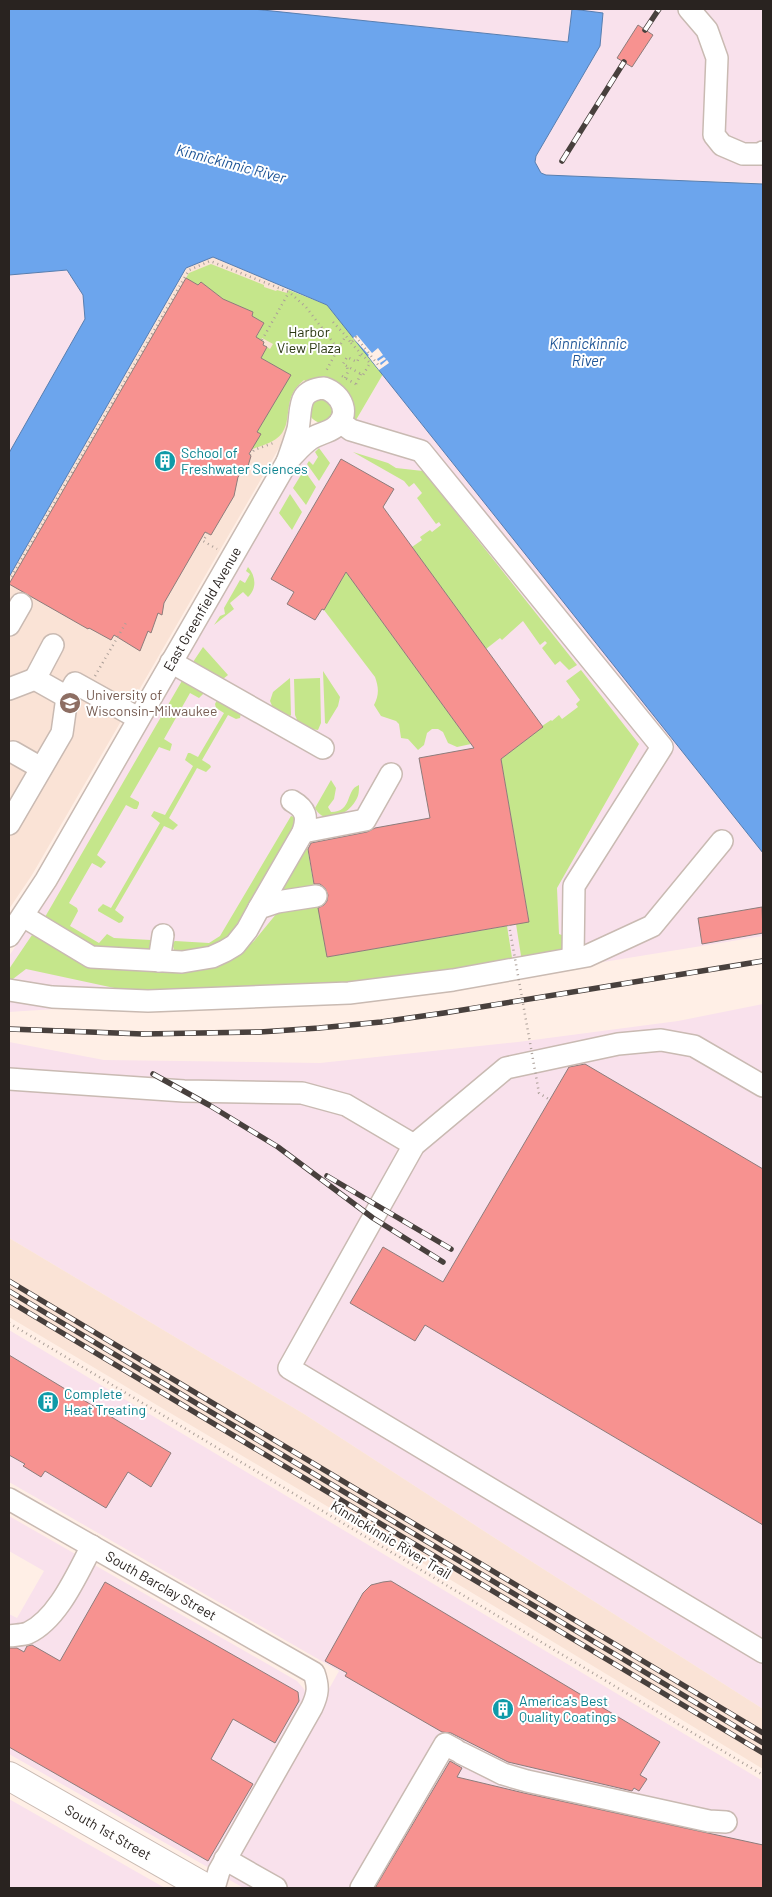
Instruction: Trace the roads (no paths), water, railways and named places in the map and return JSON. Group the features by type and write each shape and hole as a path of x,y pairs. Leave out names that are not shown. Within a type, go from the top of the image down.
{"main road":[{"name":"South 1st Street","path":"9,1776 206,1888"}],"street":[{"path":"689,9 707,30 718,58 714,135 722,145 744,154 762,154 763,152"},
{"name":"East Greenfield Avenue","path":"9,936 46,880 287,462 298,430 299,408 302,402 311,391 331,390 341,400 343,415 340,422 329,431 321,432 307,442 287,462"},
{"path":"340,422 351,430 421,452 662,747 574,886 573,958"},
{"path":"9,625 21,604"},
{"path":"9,688 34,679 53,645"},
{"path":"171,662 323,748"},
{"path":"34,679 67,697"},
{"path":"9,824 62,733 67,697 75,683 138,718"},
{"path":"13,752 41,768"},
{"path":"303,832 365,820 391,774"},
{"path":"23,916 91,957 182,962 198,960 225,951 235,945 247,930 303,832 306,821 305,813 300,806 292,801"},
{"path":"9,990 52,996 148,1001 349,993 453,980 587,956 652,926 722,841"},
{"path":"259,908 277,902 316,896"},
{"path":"159,961 163,935"},
{"path":"763,1086 694,1046 661,1040 618,1044 506,1068 414,1145 289,1368 763,1652"},
{"path":"9,1079 184,1091 302,1093 346,1105 414,1145"},
{"name":"South Barclay Street","path":"9,1498 314,1673 318,1685 318,1694 312,1707 225,1859"},
{"path":"9,1636 27,1633 42,1623 53,1612 92,1546"},
{"path":"361,1888 445,1744 503,1774 527,1781 709,1821 726,1822"},
{"path":"214,1888 219,1870 225,1859 276,1888"}],"water":[{"name":"Kinnickinnic River","path":"9,9 253,9 568,42 572,9 603,13 600,46 536,156 535,162 541,173 546,175 763,184 763,853 327,305 213,257 186,268 9,577 9,453 85,319 83,295 67,270 9,275"}],"railway":[{"path":"645,30 659,9"},
{"path":"562,161 624,62"},
{"path":"9,1029 143,1034 260,1032 319,1028 444,1013 763,961"},
{"path":"153,1074 278,1147 373,1218 443,1262"},
{"path":"327,1176 451,1249"},
{"path":"9,1281 763,1733"},
{"path":"9,1291 763,1743"},
{"path":"9,1301 763,1753"}],"place":[{"name":"School of Freshwater Sciences","path":"165,461"},
{"name":"University of Wisconsin-Milwaukee","path":"70,703"},
{"name":"Complete Heat Treating","path":"48,1402"},
{"name":"America's Best Quality Coatings","path":"503,1709"}],"park label":[{"name":"Harbor View Plaza","path":"309,340"}]}
